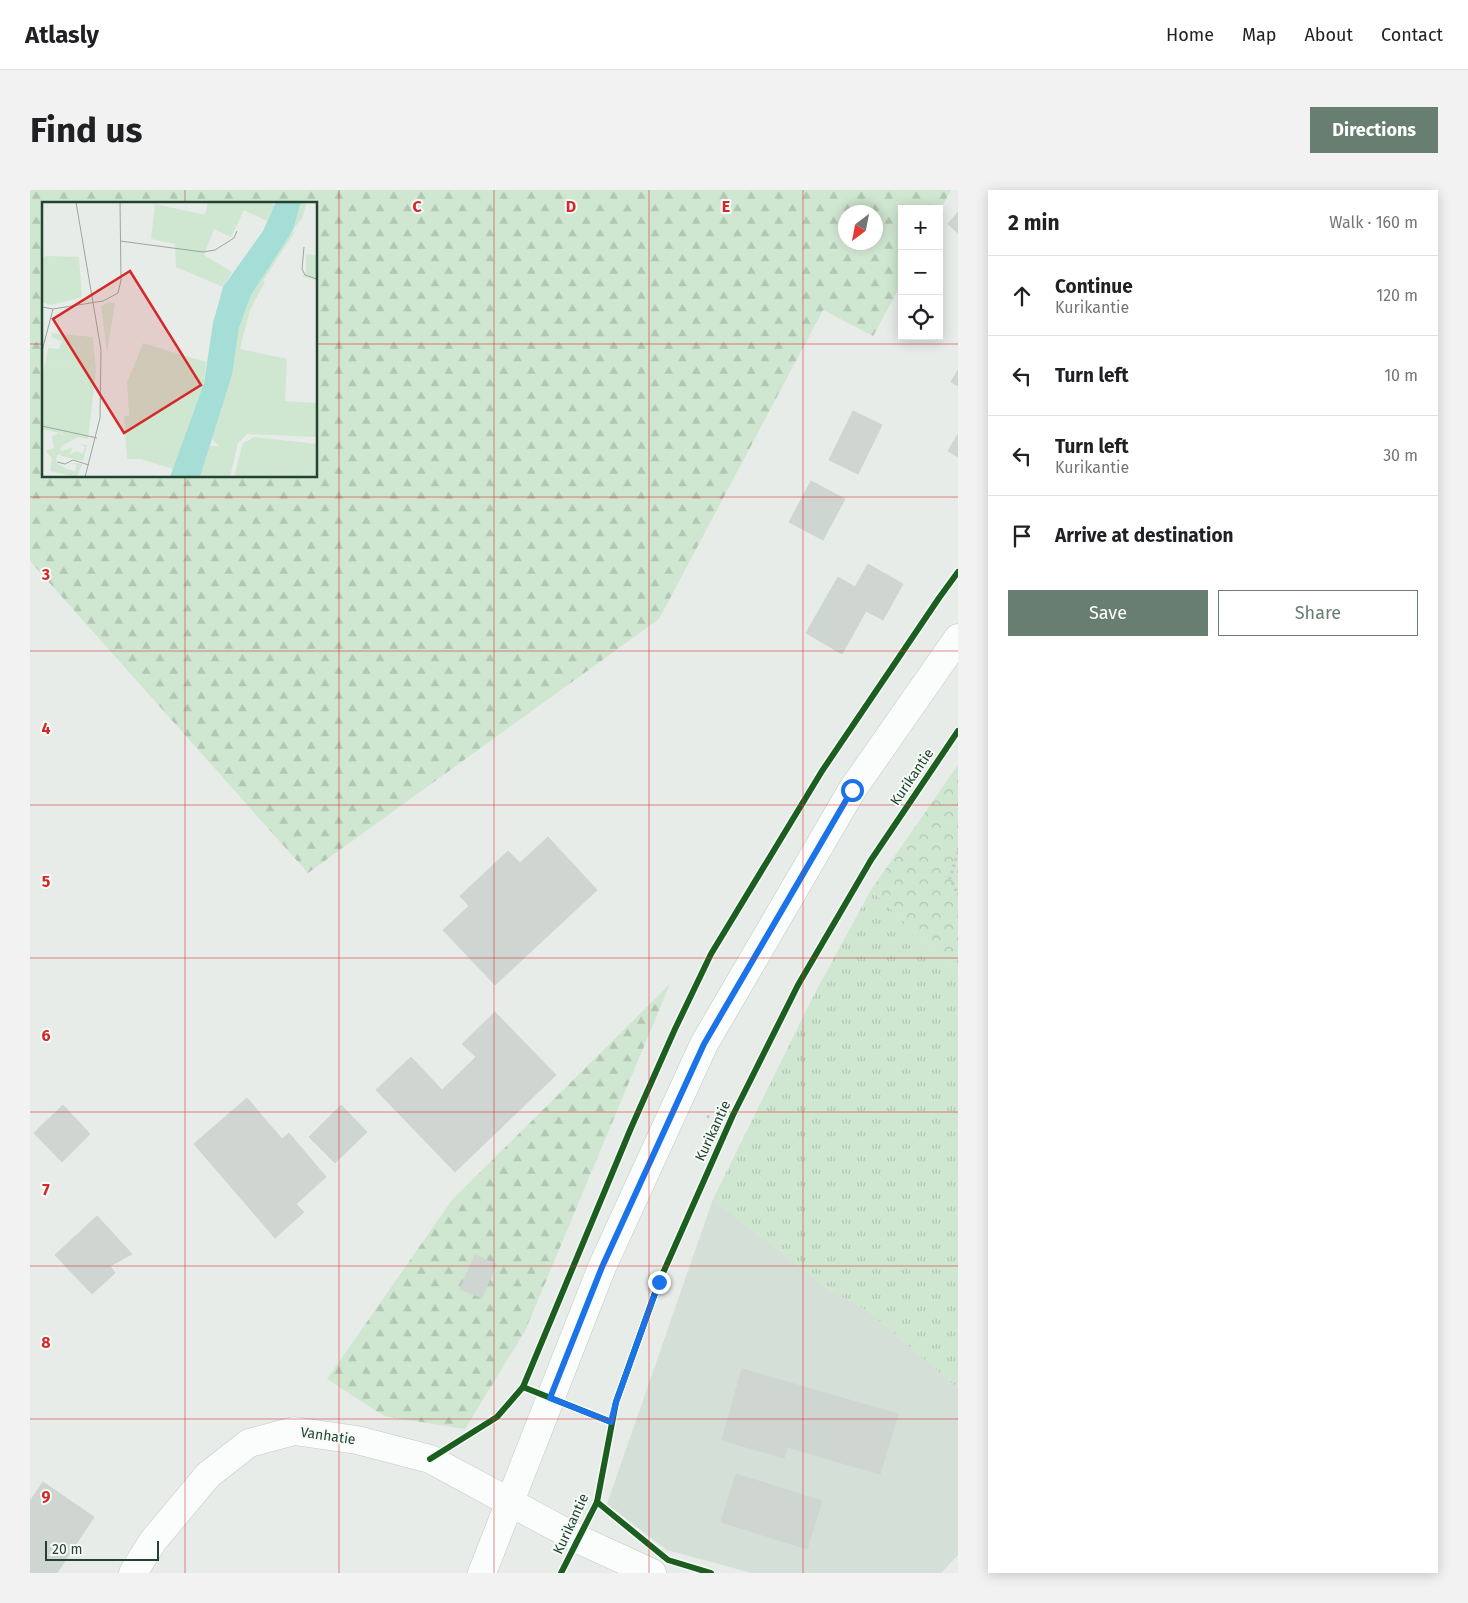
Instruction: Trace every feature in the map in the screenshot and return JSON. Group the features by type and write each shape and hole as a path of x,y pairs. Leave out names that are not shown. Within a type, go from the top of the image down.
{"street":[{"path":"482,1573 602,1267 704,1044 852,790 958,638"},
{"name":"Vanhatie","path":"133,1573 153,1541 208,1475 249,1443 294,1431 356,1440 430,1459 578,1539 652,1573"}],"path":[{"path":"958,852 950,878 958,895"},
{"path":"705,1115 730,1124"}],"shaded area":[{"path":"713,1199 826,1288 868,1311 958,1388 958,1555 941,1573 752,1573 667,1550 607,1504"}],"green space":[{"path":"30,190 951,190 943,205 898,205 898,290 873,336 823,310 659,619 308,873 30,561"},
{"path":"958,765 958,974 871,890"},
{"path":"871,890 958,974 958,1388 868,1311 826,1288 713,1199 816,991"},
{"path":"670,984 525,1331 465,1429 384,1416 327,1379 452,1200"}],"building":[{"path":"958,212 958,233 948,224"},
{"path":"958,370 958,386 951,382"},
{"path":"853,411 882,425 858,474 829,460"},
{"path":"958,434 958,457 948,451"},
{"path":"811,481 845,499 823,540 789,522"},
{"path":"868,564 903,584 883,620 866,611 842,654 806,633 838,577 855,587"},
{"path":"548,837 597,890 495,985 443,930 469,906 460,896 508,851 520,863"},
{"path":"495,1012 556,1075 455,1172 376,1090 411,1057 442,1090 476,1057 462,1044"},
{"path":"247,1098 282,1139 289,1133 326,1177 296,1204 304,1212 275,1238 194,1144"},
{"path":"63,1105 90,1134 62,1162 34,1133"},
{"path":"341,1105 367,1132 335,1163 309,1137"},
{"path":"97,1216 132,1254 110,1266 115,1273 92,1294 55,1255"},
{"path":"475,1255 496,1264 482,1298 460,1289"},
{"path":"742,1369 898,1414 880,1474 787,1447 784,1458 722,1440"},
{"path":"736,1474 822,1501 807,1549 721,1522"},
{"path":"43,1482 94,1517 57,1573 30,1573 30,1501"}],"cycle path":[{"path":"430,1459 497,1417 523,1387 631,1128 711,954 822,771 958,572"},
{"name":"Kurikantie","path":"561,1573 597,1502 616,1402 659,1282 733,1115 798,985 871,860 958,731"},
{"path":"523,1387 611,1422"},
{"name":"Kurikantie","path":"597,1502 668,1560 711,1573"}],"route":[{"path":"659,1282 616,1402 611,1422 550,1398 602,1267 704,1044 852,790"}]}
